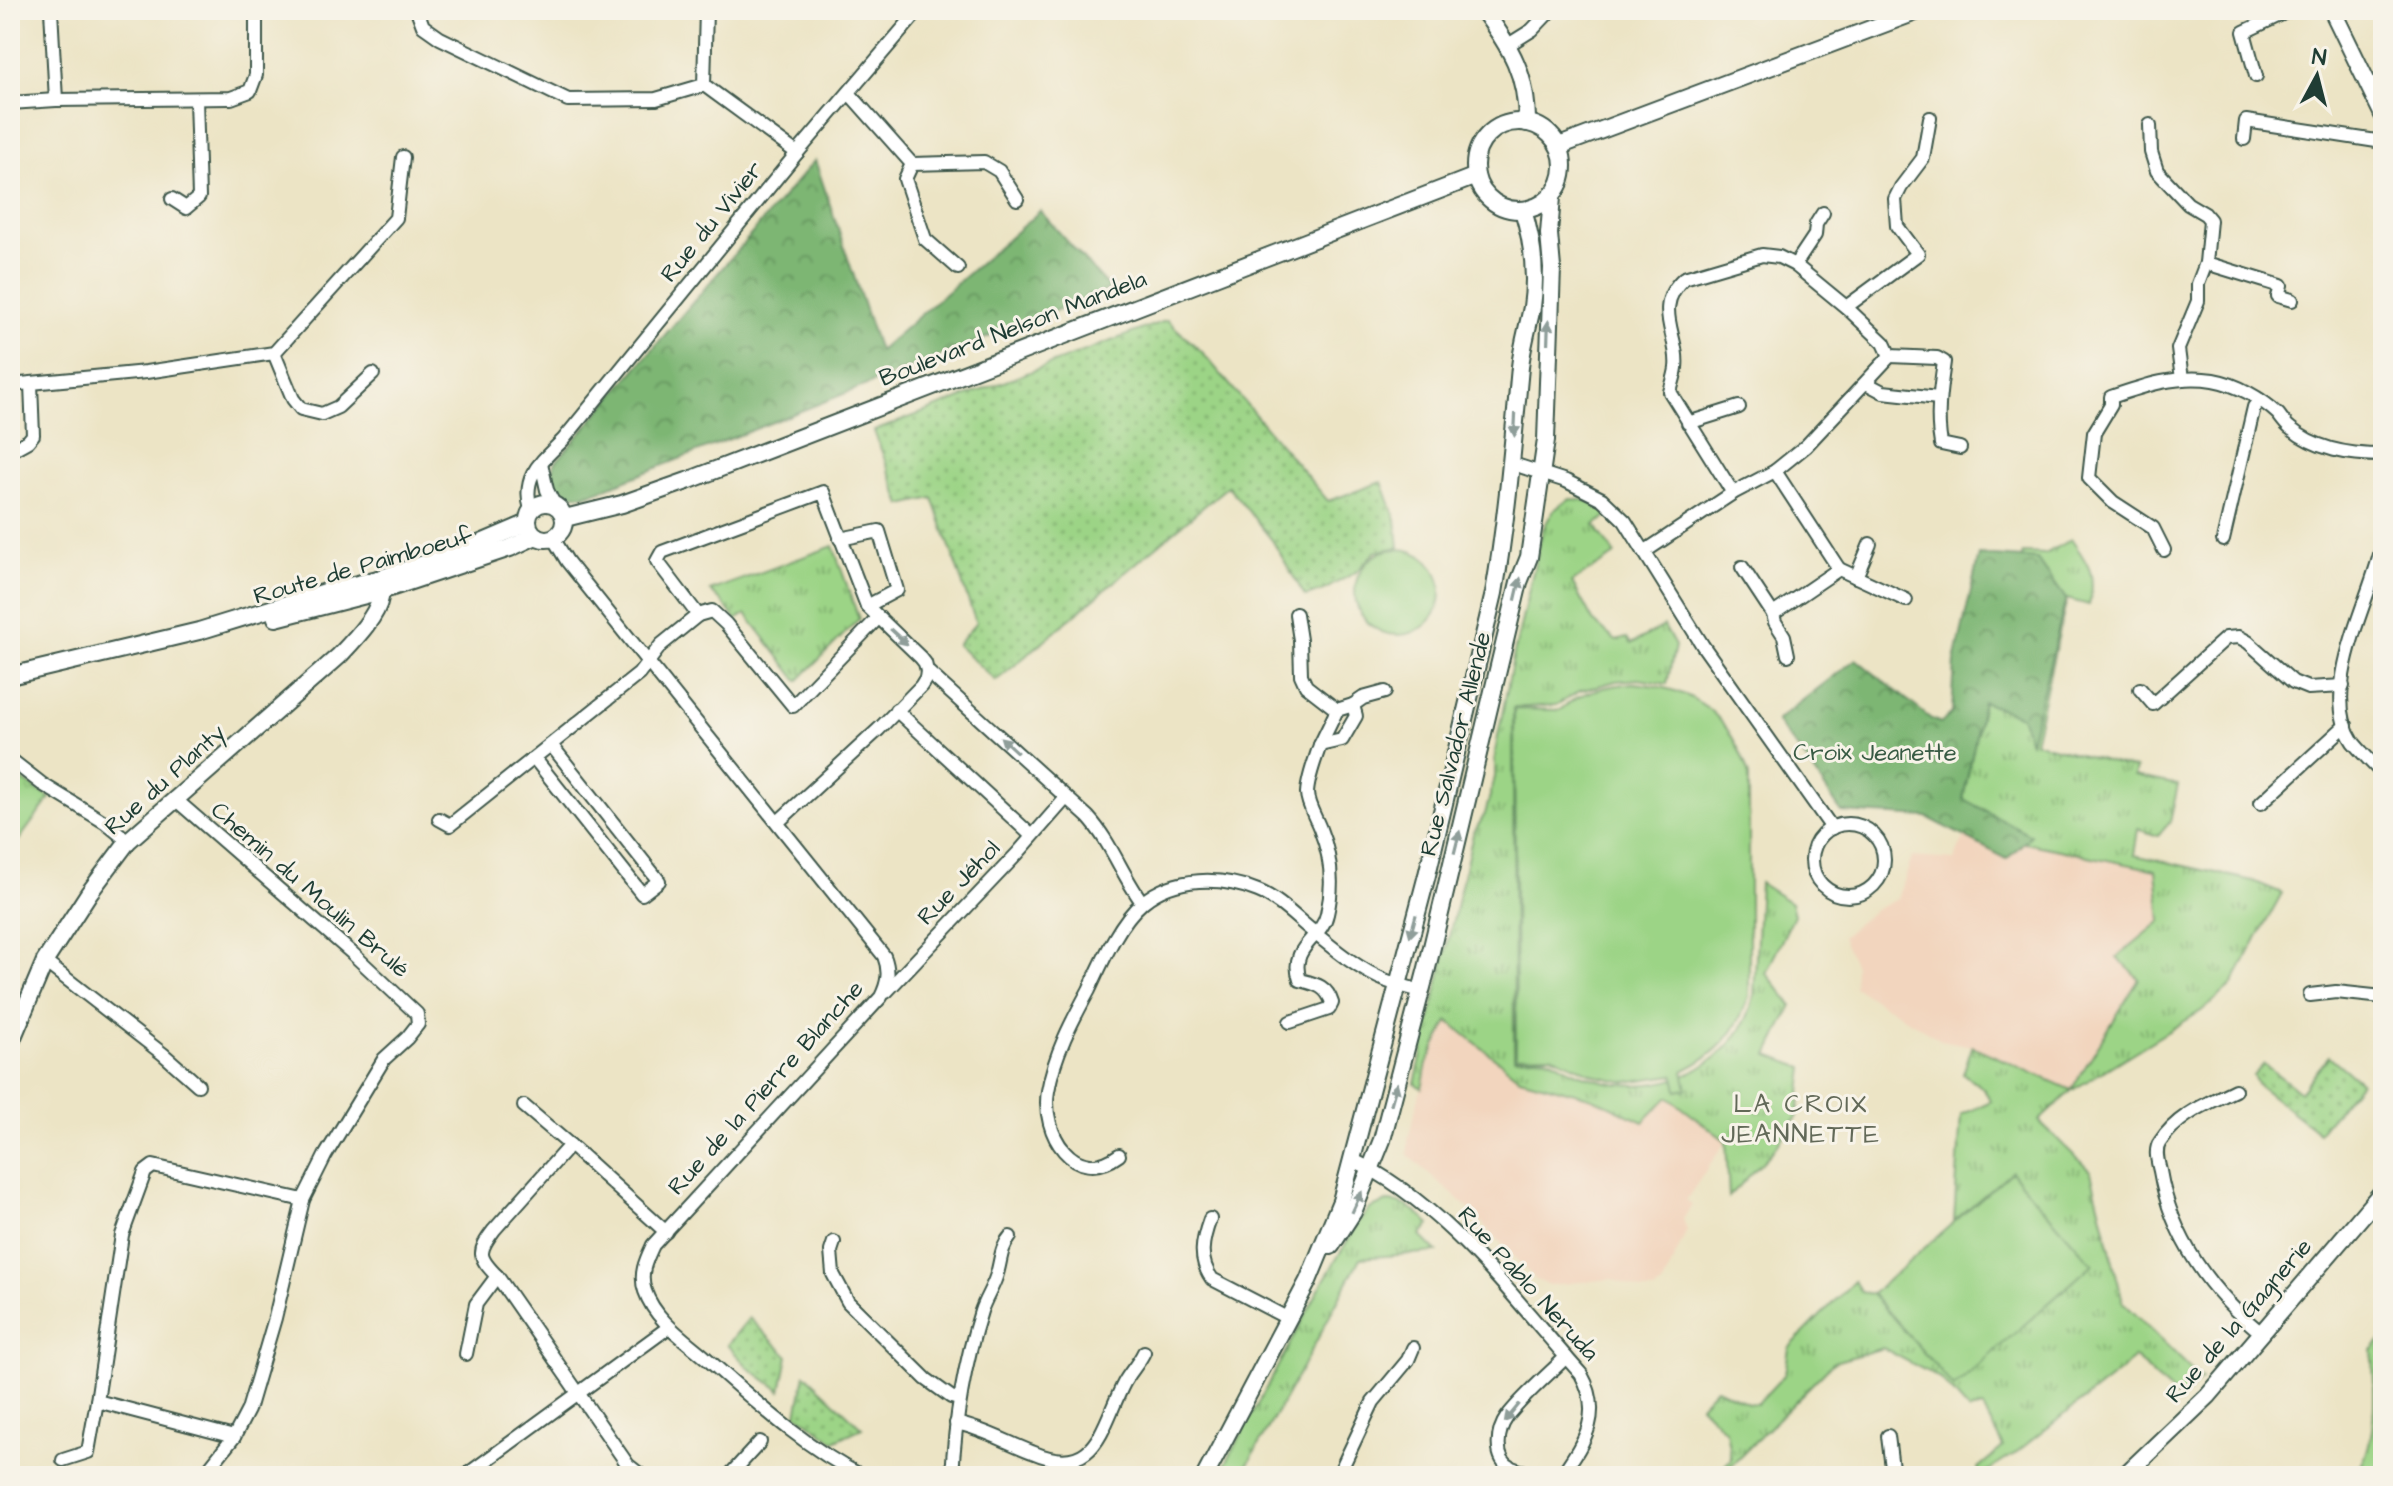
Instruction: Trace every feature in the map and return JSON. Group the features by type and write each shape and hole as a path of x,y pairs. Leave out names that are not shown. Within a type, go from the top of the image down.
{"street":[{"path":"51,10 56,100"},
{"path":"10,103 231,98 250,91 256,75 256,10"},
{"path":"417,10 423,26 440,38 568,100 656,99 704,85"},
{"path":"704,85 706,10"},
{"name":"Rue du Vivier","path":"532,523 528,499 531,475 919,10"},
{"path":"1483,10 1508,45 1523,82 1527,98 1527,123"},
{"path":"1508,45 1532,30 1551,10"},
{"path":"1559,146 1921,10"},
{"path":"2256,76 2244,32 2290,10"},
{"path":"2332,10 2383,115"},
{"path":"704,85 797,153"},
{"path":"849,93 912,164"},
{"path":"172,199 186,208 199,197 196,99"},
{"path":"2244,139 2246,121 2383,142"},
{"path":"1527,123 1546,131 1559,146 1563,175 1552,197 1538,206 1523,210 1506,209 1493,202 1482,190 1476,176 1480,146 1487,136 1506,124 1527,123"},
{"path":"1846,307 1918,254 1897,226 1895,199 1923,158 1929,125"},
{"path":"2150,125 2151,152 2157,171 2188,204 2210,220 2206,263 2198,284 2198,301 2178,349 2182,379"},
{"path":"10,385 146,372 274,353 396,218 403,157"},
{"path":"912,164 984,162 999,171 1017,199"},
{"path":"912,164 905,179 925,239 958,268"},
{"name":"Boulevard Nelson Mandela","path":"565,518 622,504 687,481 1476,176"},
{"name":"Rue Salvador Allende","path":"1308,1281 1353,1212 1382,1140 1422,991 1519,582 1529,557 1546,427 1552,197"},
{"name":"Rue Salvador Allende","path":"1205,1476 1308,1281 1341,1201 1434,846 1494,593 1513,464 1521,361 1535,275 1533,250 1523,210"},
{"path":"1795,265 1815,235 1816,224 1823,213"},
{"path":"1733,493 1670,392 1677,366 1668,318 1670,298 1675,286 1684,278 1771,255 1795,265 1846,307 1884,343 1890,356"},
{"path":"2206,263 2281,286 2278,296 2292,300"},
{"path":"274,353 293,399 301,409 322,414 338,407 373,374"},
{"path":"1890,356 1937,358 1944,362 1938,398 1941,444 1960,448"},
{"path":"1644,552 1733,493 1775,471 1806,446 1890,356"},
{"path":"2164,550 2153,528 2113,502 2089,478 2094,433 2111,405 2111,397 2149,384 2182,379 2212,380 2235,386 2260,400 2277,413 2288,427 2317,445 2341,452 2383,455"},
{"path":"1866,383 1883,392 1938,398"},
{"path":"10,451 33,435 31,384"},
{"path":"2223,540 2254,407 2260,400"},
{"path":"1688,423 1739,407"},
{"path":"541,463 547,490 565,518 562,530 553,538 542,539 532,523 541,503 554,504"},
{"path":"1513,464 1566,481 1602,499 1625,521 1703,646 1832,828"},
{"path":"1775,471 1839,569 1906,600"},
{"path":"698,615 657,561 662,552 823,492 867,606 925,663 926,678 921,686 778,822"},
{"name":"Route de Paimboeuf","path":"10,676 199,631 329,591 380,585 532,523"},
{"path":"840,539 879,531 897,590 867,606"},
{"name":"Rue de la Pierre Blanche","path":"553,538 567,561 778,822 884,956 887,964 887,985 881,997 653,1245 642,1277 645,1293 669,1327 806,1442 862,1476"},
{"path":"2383,542 2350,641 2343,686 2346,725 2353,741 2383,774"},
{"path":"1856,577 1870,544"},
{"path":"1742,567 1773,614 1784,636 1788,655"},
{"path":"1773,614 1839,569"},
{"name":"Rue du Planty","path":"10,1044 45,962 89,893 128,841 339,656 380,601 380,585"},
{"path":"439,819 450,825 552,746 639,674 661,645 698,615 712,611 726,624 793,706 878,618"},
{"path":"1296,614 1301,675 1306,686 1337,710"},
{"path":"2140,689 2153,704 2226,638 2239,637 2293,682 2308,688 2343,686"},
{"path":"927,671 1103,832 1118,864 1142,902"},
{"path":"1290,1022 1329,1009 1332,1003 1322,986 1300,980 1298,973 1299,955 1327,918 1331,866 1307,796 1310,776 1320,745 1337,710 1385,692"},
{"path":"1320,745 1342,740 1356,716 1353,705"},
{"path":"896,710 1032,836"},
{"path":"2261,803 2346,725"},
{"path":"535,759 642,894 659,881 552,746"},
{"path":"10,759 128,841"},
{"name":"Rue Jéhol","path":"881,997 1066,798"},
{"name":"Chemin du Moulin Brulé","path":"175,799 352,953 417,1014 418,1024 384,1059 325,1156 303,1200"},
{"path":"1845,824 1859,826 1878,840 1882,849 1883,869 1866,892 1848,897 1838,896 1829,892 1816,878 1811,859 1813,849 1817,841 1832,828 1845,824"},
{"path":"1119,1155 1109,1163 1094,1166 1079,1163 1061,1149 1047,1118 1046,1104 1068,1031 1114,940 1142,902 1192,881 1235,883 1261,892 1361,967 1422,991"},
{"path":"45,962 198,1085"},
{"path":"2310,995 2336,992 2383,997"},
{"path":"2235,1090 2182,1116 2159,1143 2157,1157 2164,1198 2192,1258 2228,1303 2263,1334"},
{"path":"524,1106 666,1232"},
{"path":"570,1145 484,1242 481,1253 484,1263 497,1276 628,1465 642,1476"},
{"name":"Rue Pablo Neruda","path":"1351,1159 1372,1169 1445,1222 1581,1374 1589,1387 1590,1427 1561,1476"},
{"path":"63,1460 88,1452 122,1235 145,1172 153,1166 161,1166 303,1200 275,1318 248,1410 234,1437 203,1476"},
{"name":"Rue de la Gagnerie","path":"2124,1476 2208,1396 2383,1191"},
{"path":"1210,1219 1202,1239 1202,1254 1205,1269 1212,1279 1289,1319"},
{"path":"952,1476 959,1399 983,1306 996,1280 1003,1245 1010,1237"},
{"path":"834,1242 831,1251 833,1274 848,1302 926,1379 951,1397 959,1399"},
{"path":"466,1354 476,1304 497,1276"},
{"path":"465,1476 669,1327"},
{"path":"1338,1476 1373,1402 1408,1360 1413,1348"},
{"path":"956,1423 986,1431 1047,1458 1061,1460 1082,1456 1090,1451 1103,1431 1125,1382 1144,1352"},
{"path":"1543,1476 1511,1467 1504,1461 1498,1441 1500,1430 1507,1417 1566,1357"},
{"path":"97,1401 234,1437"},
{"path":"1888,1436 1893,1476"},
{"path":"729,1476 760,1442"}],"shaded area":[{"path":"1967,831 2156,870 2161,921 2140,978 2071,1091 1972,1046 1941,1040 1854,987 1855,966 1842,937 1874,910 1898,899 1912,857 1954,860"},
{"path":"1448,1021 1490,1055 1543,1085 1593,1098 1643,1122 1668,1097 1726,1141 1686,1200 1692,1205 1683,1219 1687,1230 1662,1286 1654,1291 1643,1291 1612,1279 1549,1285 1536,1280 1467,1207 1408,1155 1408,1140 1427,1064"}],"green space":[{"path":"815,160 879,351 1040,211 1110,289 588,495 559,490 553,481 554,464"},
{"path":"1167,320 1203,353 1328,501 1382,482 1396,520 1399,547 1375,552 1356,572 1322,591 1305,596 1272,540 1228,486 996,681 957,645 976,623 933,498 902,505 874,431"},
{"path":"1569,499 1591,502 1608,516 1595,525 1615,555 1572,582 1593,621 1616,641 1627,638 1631,644 1664,626 1675,646 1667,684 1639,679 1616,681 1580,691 1556,705 1513,708 1514,1058 1546,1058 1591,1078 1631,1085 1678,1078 1699,1068 1719,1055 1735,1038 1747,1018 1754,995 1760,883 1791,903 1794,915 1766,973 1792,1005 1768,1055 1804,1068 1798,1116 1771,1153 1729,1197 1726,1141 1668,1097 1643,1122 1593,1098 1520,1078 1448,1021 1427,1064 1422,1088 1415,1084 1473,834 1485,814 1495,777 1495,752 1513,658 1543,529 1553,511"},
{"path":"2071,539 2089,569 2092,585 2089,605 2067,599 2034,742 2136,769 2134,776 2178,785 2170,822 2158,836 2138,829 2134,855 2253,881 2282,893 2231,986 2206,1008 2071,1091 2039,1121 2091,1172 2123,1302 2201,1379 2180,1400 2134,1357 2013,1455 1980,1476 1978,1468 2003,1447 1983,1408 1969,1411 1941,1379 1883,1348 1834,1362 1721,1476 1715,1476 1731,1459 1726,1431 1700,1405 1716,1388 1757,1404 1785,1374 1789,1348 1854,1281 1861,1292 1872,1294 1954,1386 2011,1172 1954,1221 1961,1115 1991,1101 1979,1085 1963,1074 1972,1046 2071,1090 2139,979 2117,957 2161,921 2156,870 1967,831 1963,799 1983,701 2023,553 2045,554"},
{"path":"833,546 859,619 798,681 746,614 736,620 710,591"},
{"path":"1390,549 1406,549 1429,561 1438,575 1441,592 1438,609 1429,623 1406,635 1390,635 1374,628 1362,616 1355,600 1355,584 1362,568 1374,556"},
{"name":"Croix Jeanette","path":"1979,555 2037,559 2066,599 2030,742 2021,716 1983,702 1963,799 2031,835 2007,859 1927,817 1841,812 1776,721 1856,659 1931,719 1941,723 1952,713 1955,661"},
{"path":"1633,683 1675,691 1708,708 1732,736 1749,776 1749,996 1732,1032 1716,1050 1683,1071 1687,1089 1677,1091 1674,1075 1626,1082 1597,1076 1551,1055 1516,1056 1514,709 1560,710 1594,690"},
{"path":"10,772 50,798 10,852"},
{"path":"2329,1056 2360,1082 2319,1133 2258,1085 2253,1076 2264,1064 2300,1092"},
{"path":"2011,1172 2093,1264 1954,1387 1872,1294"},
{"path":"1387,1202 1411,1208 1430,1225 1421,1236 1437,1252 1360,1258 1241,1476 1219,1476 1358,1223 1369,1209"},
{"path":"749,1318 788,1356 781,1391 749,1368 727,1345"},
{"path":"2383,1338 2383,1476 2354,1476 2368,1449 2374,1415 2372,1350"},
{"path":"805,1374 862,1428 834,1441 797,1414"}],"district":[{"name":"LA CROIX JEANNETTE","path":"1801,1119"}]}
